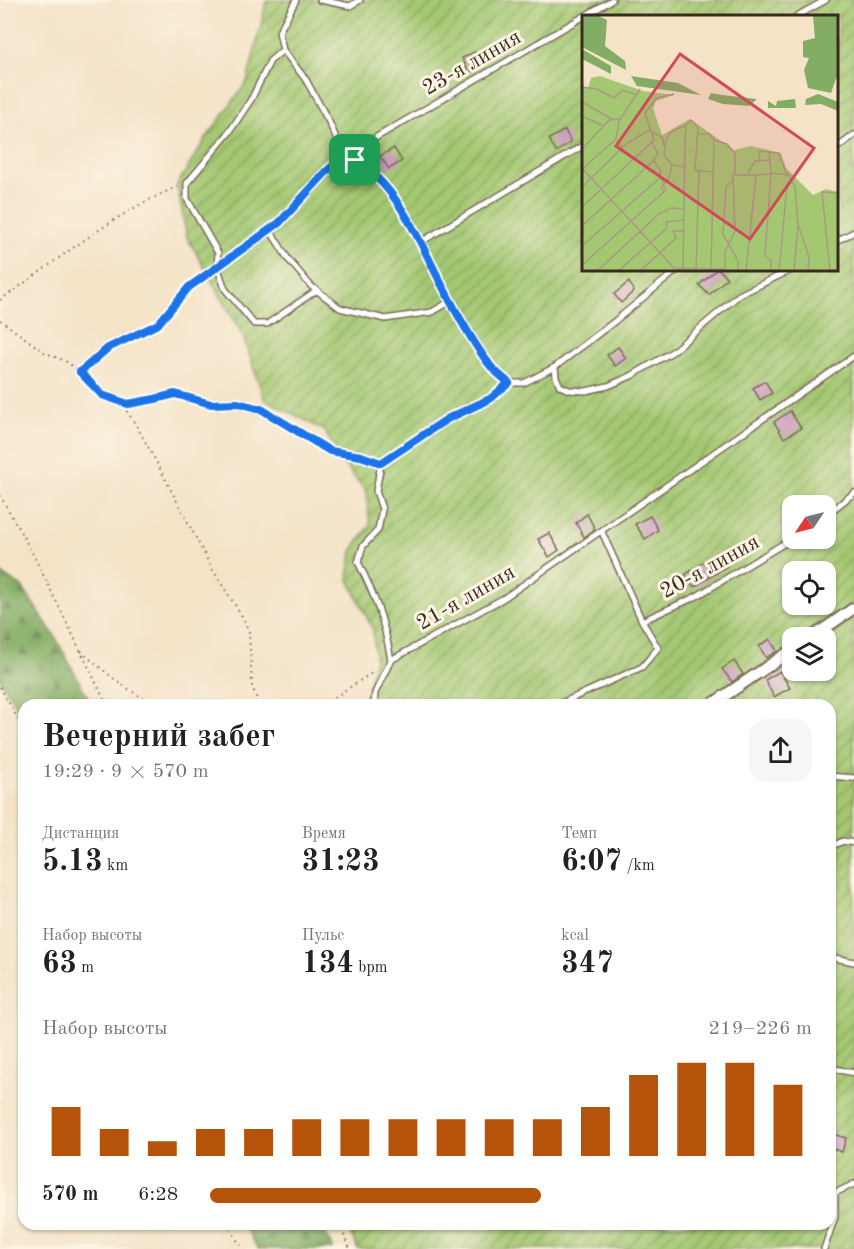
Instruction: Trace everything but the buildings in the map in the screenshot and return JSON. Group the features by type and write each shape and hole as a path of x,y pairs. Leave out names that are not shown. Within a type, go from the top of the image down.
{"street":[{"path":"827,627 854,608"},
{"path":"720,699 782,657"}],"lane":[{"path":"296,0 279,32 283,50 306,80 344,156 355,160 377,178 398,203 451,301 490,365 509,383"},
{"path":"320,0 350,6 360,0"},
{"name":"23-я линия","path":"586,15 612,0"},
{"path":"798,15 826,0"},
{"name":"23-я линия","path":"355,160 370,141 582,17"},
{"path":"283,50 270,61 252,98 228,134 187,183 187,199 219,253 217,266 225,289 254,324 267,324 317,290"},
{"path":"839,146 854,135"},
{"path":"421,242 582,147"},
{"path":"217,266 279,223 344,156"},
{"path":"270,230 288,259 311,286 340,308 385,320 432,312 451,301"},
{"path":"839,239 854,231"},
{"path":"381,463 447,419 490,399 509,383 524,383 555,367 675,272"},
{"path":"555,367 560,386 569,390 586,391 608,386 631,376 672,352 739,295 787,272"},
{"name":"21-я линия","path":"381,463 376,491 382,509 378,530 363,546 358,562 374,593 384,622 391,660 504,598 854,356"},
{"path":"836,507 854,493"},
{"path":"570,699 642,667 658,648 642,621 602,532"},
{"name":"20-я линия","path":"642,621 697,596 782,545"},
{"path":"374,699 375,693 391,660"},
{"path":"836,776 854,778"},
{"path":"836,844 843,841 854,843"},
{"path":"836,958 854,963"},
{"path":"836,1069 854,1073"},
{"path":"836,1191 854,1184"},
{"path":"824,1249 831,1230"}],"path":[{"path":"0,300 53,261 128,213 159,194 187,183"},
{"path":"80,372 108,348 158,324 189,287 217,266"},
{"path":"0,320 44,352 67,362 102,395 128,404 175,394 211,404 238,403 261,409 330,451 361,456 381,463"},
{"path":"120,400 158,465 211,567 242,616 249,632 252,686 257,699"},
{"path":"0,495 34,556 103,699"},
{"path":"79,649 104,672 144,699"},
{"path":"332,699 391,660"},
{"path":"0,687 18,719"},
{"path":"231,1230 242,1249"},
{"path":"342,1230 350,1249"}],"green space":[{"path":"267,0 854,0 854,1249 358,1249 349,1230 836,1230 836,699 365,699 375,659 373,630 348,578 352,551 370,525 366,491 343,463 324,430 264,399 243,336 187,237 177,185 205,140 247,82"},
{"path":"0,573 22,587 54,635 89,699 18,699 18,710 0,679"},
{"path":"247,1230 324,1230 333,1249 258,1249"}],"route":[{"path":"344,156 355,160 377,178 398,203 414,228 444,290 490,365 509,383 490,399 447,419 381,463 361,456 330,451 261,409 238,403 211,404 175,394 128,404 102,395 80,372 108,348 158,324 189,287 279,223 344,156"}]}
